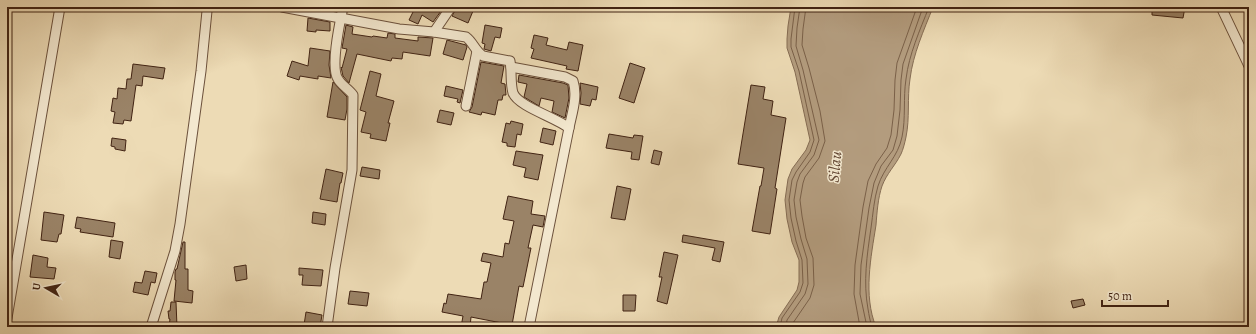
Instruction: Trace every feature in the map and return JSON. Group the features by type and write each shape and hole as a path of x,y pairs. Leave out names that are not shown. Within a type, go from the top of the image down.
{"street":[{"path":"7,318 60,7"},
{"path":"151,327 175,251 201,71 208,7"},
{"path":"282,7 399,29 466,37 483,56 510,61 511,82 516,99 557,120 569,128"},
{"path":"327,327 335,268 350,186 352,164 353,95 338,81 335,73 335,63 343,7"},
{"path":"434,32 451,7"},
{"path":"1221,7 1249,66"},
{"path":"466,106 477,51"},
{"path":"511,67 565,77 574,81 575,86 569,128 529,327"}],"water":[{"name":"Silau","path":"791,7 933,7 919,42 911,70 907,130 904,146 899,158 884,181 879,200 869,276 870,302 876,327 776,327 779,317 797,290 799,282 799,260 792,242 787,219 785,200 788,179 792,169 806,150 810,140 795,72 787,48"}],"building":[{"path":"410,7 444,7 433,22 422,15 418,24 409,20 414,10"},
{"path":"457,7 463,7 473,11 468,23 452,16"},
{"path":"1152,7 1185,7 1183,18 1152,15"},
{"path":"308,18 330,22 330,31 307,31"},
{"path":"346,25 353,27 352,34 372,37 387,38 388,33 395,34 395,38 418,41 418,37 433,38 430,56 403,52 402,59 392,58 391,61 357,54 349,83 343,76 341,67 342,68 347,49 342,48"},
{"path":"485,25 502,28 500,38 495,37 491,51 484,49 485,44 482,43"},
{"path":"534,35 548,38 546,45 567,50 569,42 583,45 578,71 566,69 567,66 531,58 534,49 531,48"},
{"path":"447,40 466,45 467,47 463,60 443,54"},
{"path":"310,48 330,51 329,65 331,78 318,76 318,79 300,76 299,80 287,76 292,61 308,66"},
{"path":"481,62 504,66 501,83 505,84 506,95 503,95 502,100 498,100 495,115 482,112 481,115 469,112 472,107"},
{"path":"630,63 645,68 634,103 619,98"},
{"path":"133,64 165,68 163,79 143,76 142,86 136,85 131,121 124,120 123,124 113,123 115,112 111,111 113,98 117,99 118,88 126,89 127,79 131,79"},
{"path":"370,71 381,74 376,96 394,101 388,123 390,123 386,141 370,138 371,134 361,132 366,112 360,110"},
{"path":"519,75 568,85 569,98 565,118 552,112 554,101 541,98 539,106 524,97 527,84 518,82"},
{"path":"333,82 347,97 345,120 327,117"},
{"path":"580,83 598,87 596,100 592,99 590,106 580,104"},
{"path":"751,85 765,87 763,99 773,101 771,115 786,118 775,188 777,189 770,234 752,231 764,168 738,164"},
{"path":"446,86 463,90 460,103 457,102 458,99 444,96"},
{"path":"440,110 454,113 451,125 437,122"},
{"path":"511,121 523,124 521,135 517,134 515,147 507,146 507,143 502,142 506,123 510,124"},
{"path":"543,128 556,131 553,145 540,142"},
{"path":"609,134 633,138 634,135 643,136 639,160 631,159 632,152 606,148"},
{"path":"112,138 126,140 125,151 115,149 115,147 111,146"},
{"path":"654,150 662,152 659,165 651,163"},
{"path":"516,151 543,155 538,180 524,177 526,168 513,165"},
{"path":"362,167 380,170 379,179 360,176"},
{"path":"326,169 343,173 337,202 320,199"},
{"path":"617,186 631,189 625,220 611,218"},
{"path":"508,196 533,201 531,214 545,216 543,227 533,225 528,248 531,248 523,287 519,286 512,325 471,317 470,327 461,327 463,316 442,312 444,303 446,304 448,294 481,299 484,282 487,282 491,263 481,261 483,253 503,257 505,243 509,244 514,221 503,219"},
{"path":"44,212 64,215 61,234 59,234 57,242 41,240"},
{"path":"313,212 326,214 325,225 312,223"},
{"path":"77,217 115,223 113,237 80,232 81,229 75,228"},
{"path":"683,235 724,242 720,262 712,260 715,248 682,242"},
{"path":"111,240 123,242 120,259 109,257"},
{"path":"183,242 185,242 185,269 188,269 188,290 193,291 192,303 174,301 176,280 175,272"},
{"path":"664,252 678,255 667,304 657,301 662,277 659,277"},
{"path":"33,255 48,258 47,267 56,268 54,279 30,277"},
{"path":"246,265 247,279 236,281 234,267"},
{"path":"299,268 323,270 321,286 302,285 303,275 299,275"},
{"path":"145,271 157,273 155,283 151,282 148,295 133,292 135,282 142,283"},
{"path":"350,291 369,293 367,306 348,304"},
{"path":"623,295 636,295 635,311 623,311"},
{"path":"1083,299 1085,305 1073,308 1071,301"},
{"path":"171,302 176,302 177,327 169,327 170,319 168,311 170,311"},
{"path":"306,312 322,315 320,327 304,325"}]}
